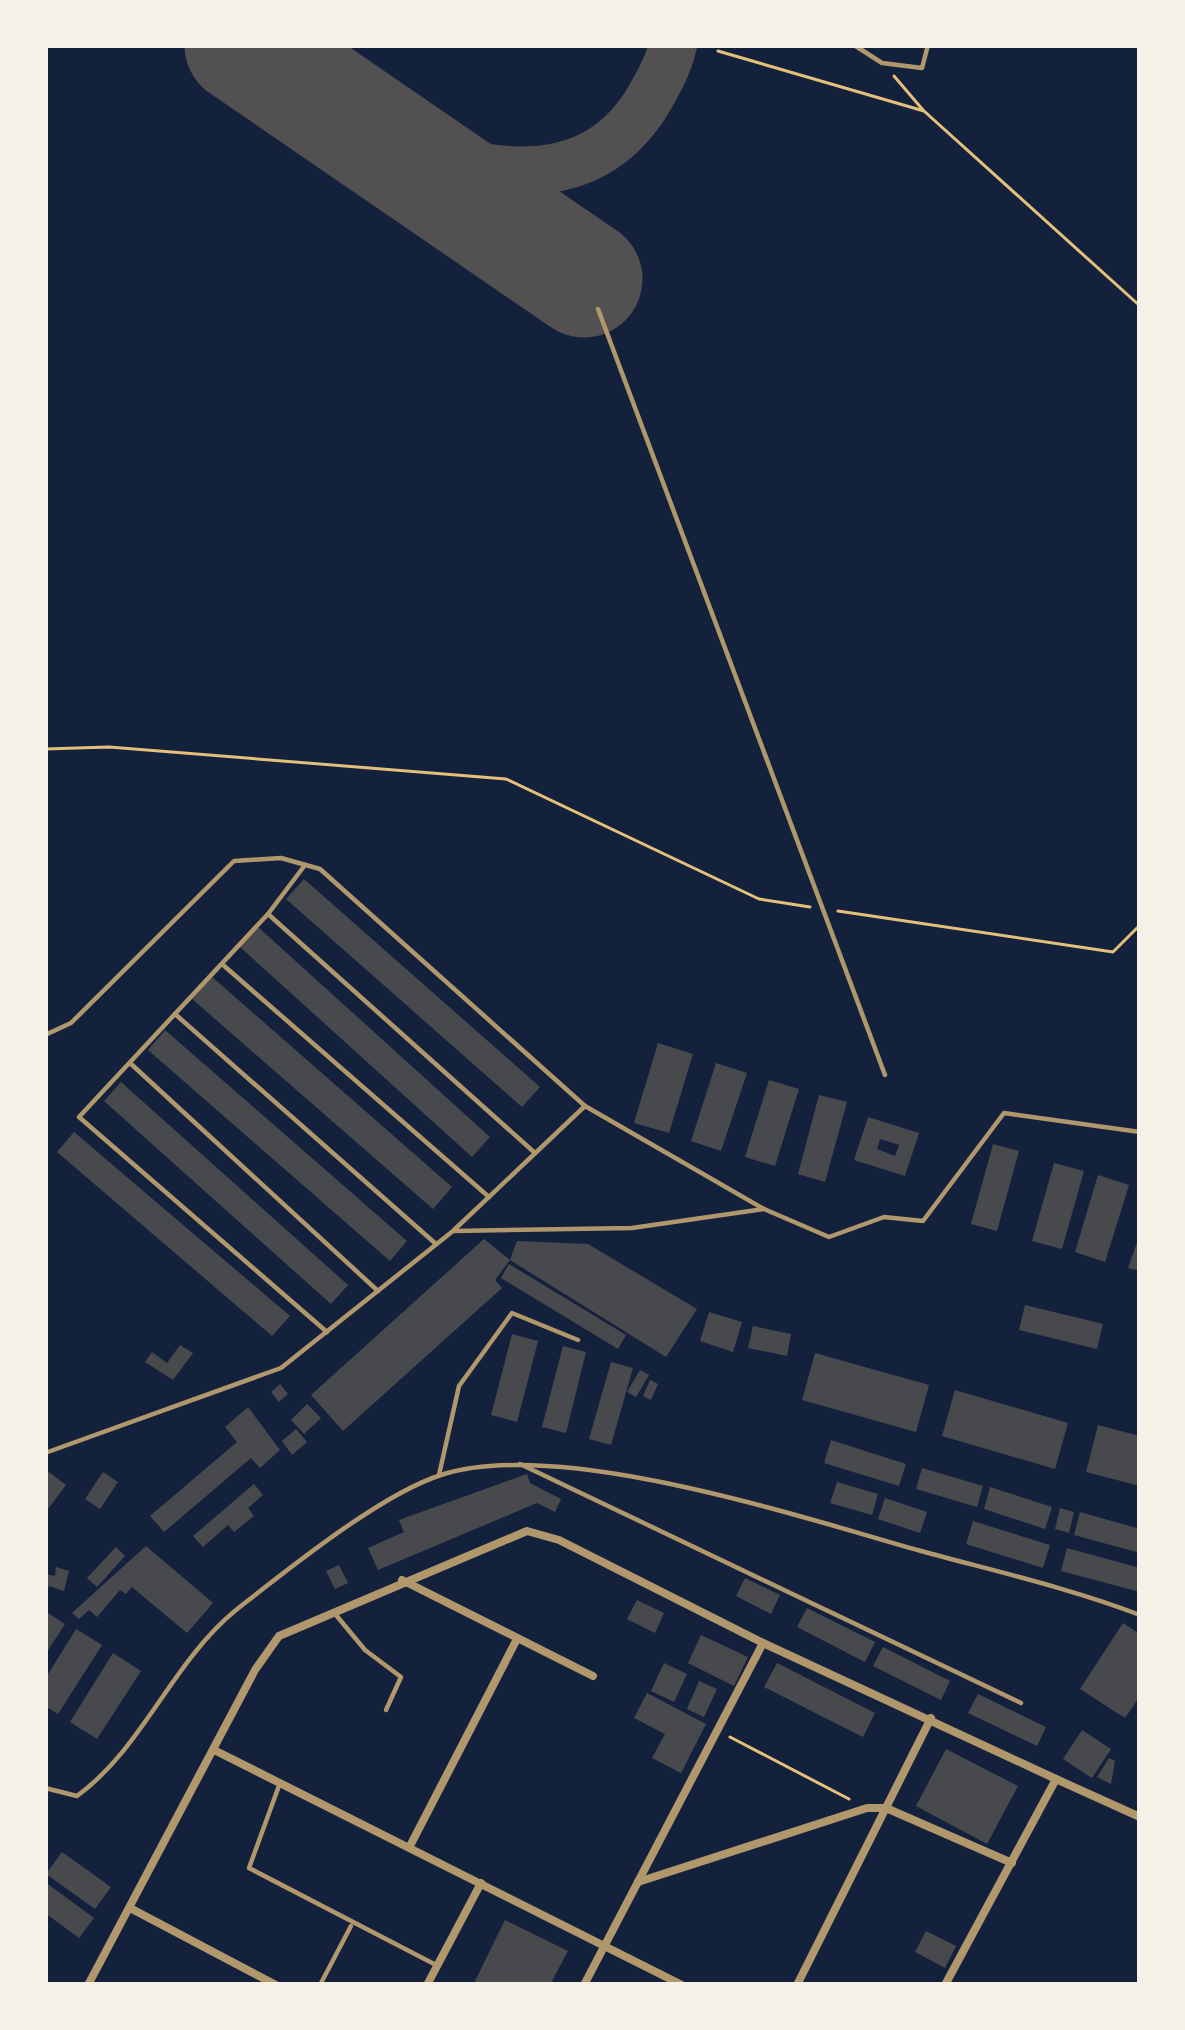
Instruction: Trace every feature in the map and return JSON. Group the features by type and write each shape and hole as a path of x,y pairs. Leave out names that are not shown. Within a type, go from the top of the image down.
{"street":[{"path":"88,1985 270,1646 291,1628 527,1531 559,1540 763,1643 1140,1817"},
{"path":"402,1580 593,1676"},
{"path":"410,1846 517,1639"},
{"path":"584,1985 763,1643"},
{"path":"797,1985 931,1718"},
{"path":"216,1751 682,1985"},
{"path":"959,1985 947,1982 1056,1779"},
{"path":"638,1882 867,1808 886,1808 1012,1863"},
{"path":"428,1985 481,1883"},
{"path":"130,1908 276,1985"}],"lane":[{"path":"854,45 882,63 922,68 928,45"},
{"path":"598,309 885,1075"},
{"path":"45,1035 71,1023 234,861 280,858 320,869 585,1106 764,1209 829,1237 884,1217 923,1221 1004,1113 1140,1132"},
{"path":"305,865 268,914 79,1117 327,1332"},
{"path":"268,914 535,1153"},
{"path":"221,964 489,1197"},
{"path":"175,1014 436,1244"},
{"path":"130,1063 378,1291"},
{"path":"45,1453 281,1368 454,1231 585,1106"},
{"path":"454,1231 632,1228 764,1209"},
{"path":"439,1475 459,1386 512,1313 578,1340"},
{"path":"514,1462 1021,1703"},
{"path":"45,1788 76,1796 105,1775 181,1671 230,1615 331,1537 439,1475 514,1462 708,1492 1140,1615"},
{"path":"332,1610 365,1650 401,1677 386,1710"},
{"path":"280,1783 249,1868 438,1966"},
{"path":"320,1985 352,1925"}],"path":[{"path":"718,51 924,111"},
{"path":"882,63 924,111 1140,306"},
{"path":"45,748 109,747 506,779 759,899 1112,952 1140,925"},
{"path":"718,1730 867,1808"}],"building":[{"path":"304,879 540,1087 522,1107 286,899"},
{"path":"258,927 490,1137 472,1157 240,947"},
{"path":"211,976 452,1187 433,1209 191,998"},
{"path":"165,1030 407,1241 390,1261 148,1050"},
{"path":"658,1043 693,1054 669,1133 634,1123"},
{"path":"716,1063 747,1073 721,1151 691,1141"},
{"path":"769,1080 799,1089 775,1166 745,1157"},
{"path":"121,1082 348,1285 331,1304 104,1101"},
{"path":"819,1095 847,1102 825,1182 798,1174"},
{"path":"868,1117 919,1133 905,1176 854,1160","holes":["880,1139 899,1145 895,1156 877,1149"]},
{"path":"74,1132 290,1316 272,1336 57,1152"},
{"path":"993,1144 1019,1151 997,1231 971,1224"},
{"path":"1054,1163 1084,1171 1062,1249 1032,1241"},
{"path":"1098,1175 1129,1185 1105,1262 1075,1252"},
{"path":"1140,1234 1140,1271 1128,1268"},
{"path":"484,1239 510,1260 495,1280 502,1288 343,1431 311,1395"},
{"path":"517,1241 588,1244 697,1309 666,1357 510,1260"},
{"path":"509,1264 626,1335 618,1349 501,1278"},
{"path":"1025,1305 1103,1324 1097,1349 1019,1330"},
{"path":"709,1312 742,1322 733,1352 700,1341"},
{"path":"753,1326 791,1334 787,1356 748,1348"},
{"path":"512,1334 538,1341 517,1422 491,1415"},
{"path":"180,1345 193,1353 173,1380 145,1362 152,1352 167,1363"},
{"path":"563,1346 586,1352 566,1433 542,1427"},
{"path":"815,1353 929,1385 916,1432 802,1400"},
{"path":"611,1362 633,1368 611,1445 589,1439"},
{"path":"640,1370 649,1375 636,1397 627,1392"},
{"path":"650,1380 658,1384 651,1400 643,1396"},
{"path":"280,1384 288,1394 279,1402 271,1392"},
{"path":"955,1390 1068,1423 1055,1469 942,1436"},
{"path":"307,1404 321,1418 304,1434 291,1420"},
{"path":"248,1407 280,1450 260,1468 251,1458 164,1532 150,1516 237,1442 225,1427"},
{"path":"1098,1425 1140,1436 1140,1486 1086,1472"},
{"path":"296,1429 307,1442 292,1455 282,1441"},
{"path":"831,1440 906,1464 899,1486 824,1463"},
{"path":"922,1468 983,1486 977,1507 916,1489"},
{"path":"49,1472 66,1485 45,1513 45,1477"},
{"path":"103,1472 118,1482 100,1509 85,1499"},
{"path":"527,1474 530,1483 561,1499 555,1512 537,1503 378,1570 368,1548 404,1532 399,1520"},
{"path":"837,1482 878,1494 872,1515 830,1503"},
{"path":"254,1484 263,1495 248,1508 254,1516 234,1532 228,1525 203,1547 193,1536"},
{"path":"990,1487 1052,1507 1045,1529 984,1509"},
{"path":"885,1498 927,1512 920,1533 878,1519"},
{"path":"1060,1508 1074,1512 1069,1533 1055,1529"},
{"path":"1080,1512 1140,1529 1140,1553 1074,1535"},
{"path":"973,1521 1050,1545 1043,1568 966,1544"},
{"path":"146,1546 213,1603 187,1633 132,1587 126,1594 120,1590 97,1617 89,1610 79,1619 72,1613"},
{"path":"116,1547 125,1556 97,1587 87,1578"},
{"path":"1067,1548 1140,1568 1140,1592 1061,1571"},
{"path":"339,1565 348,1583 335,1589 326,1571"},
{"path":"56,1567 69,1571 64,1591 49,1586 45,1597 45,1574 55,1576"},
{"path":"745,1578 780,1595 771,1614 736,1596"},
{"path":"637,1600 664,1613 655,1633 627,1619"},
{"path":"807,1608 875,1642 865,1662 797,1627"},
{"path":"45,1611 65,1624 45,1655"},
{"path":"1123,1623 1140,1634 1140,1696 1125,1718 1080,1689"},
{"path":"76,1629 102,1645 58,1714 45,1706 45,1679"},
{"path":"701,1635 748,1657 734,1686 688,1663"},
{"path":"883,1647 950,1681 941,1700 873,1666"},
{"path":"113,1653 141,1671 97,1739 70,1722"},
{"path":"664,1663 687,1674 674,1702 651,1691"},
{"path":"777,1663 875,1713 863,1737 764,1687"},
{"path":"699,1681 717,1689 704,1717 687,1709"},
{"path":"647,1693 706,1724 681,1773 652,1758 665,1734 634,1718"},
{"path":"978,1694 1046,1727 1037,1746 968,1713"},
{"path":"1082,1730 1111,1749 1092,1778 1063,1759"},
{"path":"946,1749 1018,1786 987,1844 916,1806"},
{"path":"1109,1758 1115,1761 1111,1784 1097,1777"},
{"path":"62,1852 111,1887 95,1909 46,1874"},
{"path":"45,1882 94,1918 79,1938 45,1913"},
{"path":"505,1920 568,1951 552,1981 560,1985 473,1985"},
{"path":"926,1931 956,1946 945,1968 915,1952"}],"taxiway":[{"path":"370,132 481,167 555,168 589,157 619,136 646,104 673,45"}],"runway":[{"path":"243,45 584,279"}]}
